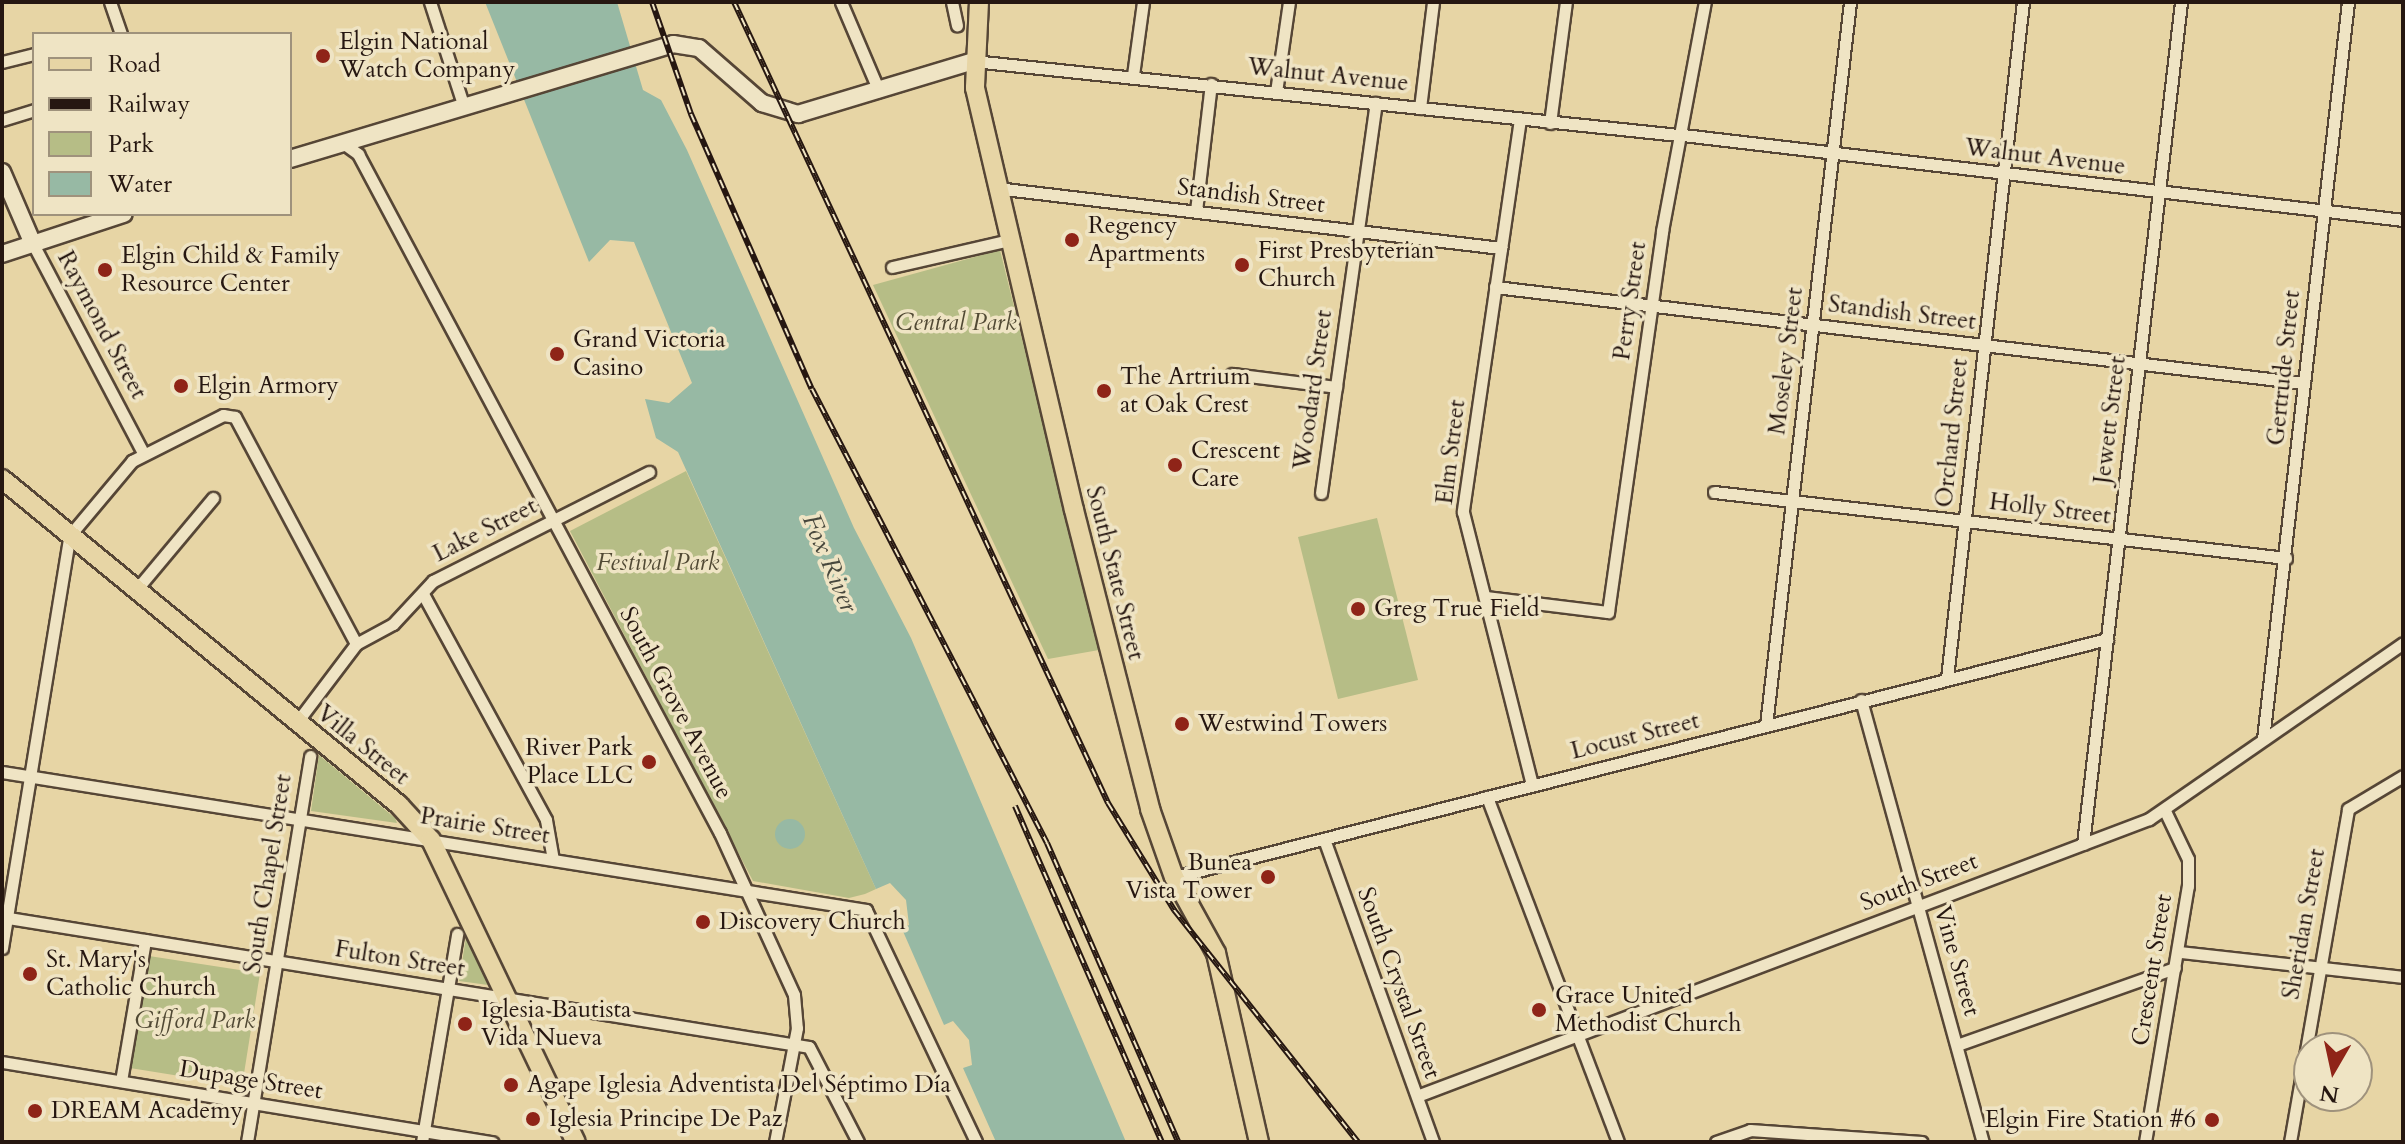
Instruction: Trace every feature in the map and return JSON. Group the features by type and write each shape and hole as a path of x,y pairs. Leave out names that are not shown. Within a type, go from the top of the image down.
{"main road":[{"name":"South State Street","path":"979,2 973,61 996,188 1147,797 1174,877 1216,953 1259,1142"},
{"name":"Villa Street","path":"2,479 297,722 431,840 576,1142"}],"street":[{"path":"110,2 120,32"},
{"path":"430,2 464,107"},
{"path":"841,2 879,91"},
{"path":"952,2 957,25"},
{"path":"1133,75 1143,2"},
{"path":"1276,92 1289,2"},
{"path":"1420,108 1433,2"},
{"path":"1550,123 1566,2"},
{"name":"Perry Street","path":"1485,597 1608,612 1653,308 1705,2"},
{"name":"Moseley Street","path":"1766,725 1850,2"},
{"name":"Orchard Street","path":"1947,678 2023,2"},
{"name":"Jewett Street","path":"2083,844 2181,2"},
{"name":"Gertrude Street","path":"2263,739 2348,2"},
{"path":"292,159 353,145 464,107 673,44 699,48 762,103 789,113 879,91 973,61"},
{"path":"2,62 32,54"},
{"name":"Walnut Avenue","path":"973,61 1133,75 1681,135 2403,220"},
{"path":"1196,211 1211,84"},
{"name":"Woodard Street","path":"1321,493 1376,103"},
{"path":"2,120 32,111"},
{"name":"Elm Street","path":"1520,119 1463,512 1532,785"},
{"name":"South Grove Avenue","path":"353,145 746,891 796,1000 775,1142"},
{"name":"Raymond Street","path":"2,172 33,244 143,453"},
{"name":"Standish Street","path":"996,188 1501,248"},
{"path":"2,254 118,216"},
{"path":"892,267 1009,240"},
{"name":"Standish Street","path":"1495,287 2304,383"},
{"path":"1232,374 1336,387"},
{"path":"2,948 70,535 143,453 232,415 356,644"},
{"name":"Lake Street","path":"297,722 356,644 393,624 433,581 649,472"},
{"name":"Holly Street","path":"1714,492 2286,558"},
{"path":"136,590 213,498"},
{"path":"423,594 546,820 553,859"},
{"name":"Locust Street","path":"1174,877 2107,639"},
{"name":"South Street","path":"1417,1096 2083,844 2164,809 2403,643"},
{"name":"Vine Street","path":"1861,700 1983,1142"},
{"name":"South Chapel Street","path":"247,1142 310,756"},
{"name":"Prairie Street","path":"2,772 866,910 976,1142"},
{"name":"Sheridan Street","path":"2290,1142 2318,966 2348,809 2403,776"},
{"path":"1487,797 1618,1142"},
{"name":"Crescent Street","path":"2145,1142 2180,952 2189,870 2164,809"},
{"name":"South Crystal Street","path":"1324,839 1433,1142"},
{"name":"Fulton Street","path":"5,917 791,1044"},
{"path":"423,1136 457,934"},
{"path":"121,1081 145,940"},
{"path":"2180,952 2403,977"},
{"path":"1957,1045 2175,968"},
{"path":"791,1044 817,1054 858,1142"},
{"name":"Dupage Street","path":"2,1062 254,1103 423,1136 493,1142"},
{"path":"1716,1142 1750,1130 1922,1142"}],"green space":[{"name":"Central Park","path":"1000,250 1099,650 1048,659 873,285"},
{"name":"Festival Park","path":"686,471 876,889 865,894 849,898 753,881 570,531"},
{"name":"Greg True Field","path":"1377,518 1418,680 1338,699 1298,537"},
{"path":"319,755 395,818 397,823 311,811"},
{"path":"466,937 488,985 459,981"},
{"name":"Gifford Park","path":"149,956 260,973 242,1086 130,1068"}],"water":[{"name":"Fox River","path":"485,2 617,2 643,90 661,100 687,150 854,528 911,638 1126,1142 996,1142 963,1068 972,1065 969,1040 953,1021 944,1025 902,929 909,925 906,900 890,883 876,889 678,452 656,438 645,399 669,403 692,383 634,242 610,240 589,262"},
{"path":"790,819 796,820 804,828 804,840 796,848 790,849 784,848 776,840 775,834 776,828 784,820"}],"railway":[{"path":"652,2 691,114 812,389 1047,843 1178,1142"},
{"path":"734,2 1108,803 1174,910 1358,1142"},
{"path":"1015,806 1162,1142"}],"place":[{"name":"Elgin National Watch Company","path":"323,56"},
{"name":"Regency Apartments","path":"1072,240"},
{"name":"First Presbyterian Church","path":"1242,265"},
{"name":"Elgin Child & Family Resource Center","path":"105,270"},
{"name":"Grand Victoria Casino","path":"557,354"},
{"name":"Elgin Armory","path":"181,386"},
{"name":"The Artrium at Oak Crest","path":"1104,391"},
{"name":"Crescent Care","path":"1175,465"},
{"name":"Greg True Field","path":"1358,609"},
{"name":"Westwind Towers","path":"1182,724"},
{"name":"River Park Place LLC","path":"649,762"},
{"name":"Bunea Vista Tower","path":"1268,877"},
{"name":"Discovery Church","path":"703,922"},
{"name":"St. Mary's Catholic Church","path":"30,974"},
{"name":"Grace United Methodist Church","path":"1539,1010"},
{"name":"Iglesia Bautista Vida Nueva","path":"465,1024"},
{"name":"Agape Iglesia Adventista Del Séptimo Día","path":"511,1085"},
{"name":"DREAM Academy","path":"35,1111"},
{"name":"Iglesia Principe De Paz","path":"533,1119"},
{"name":"Elgin Fire Station #6","path":"2212,1120"}]}
